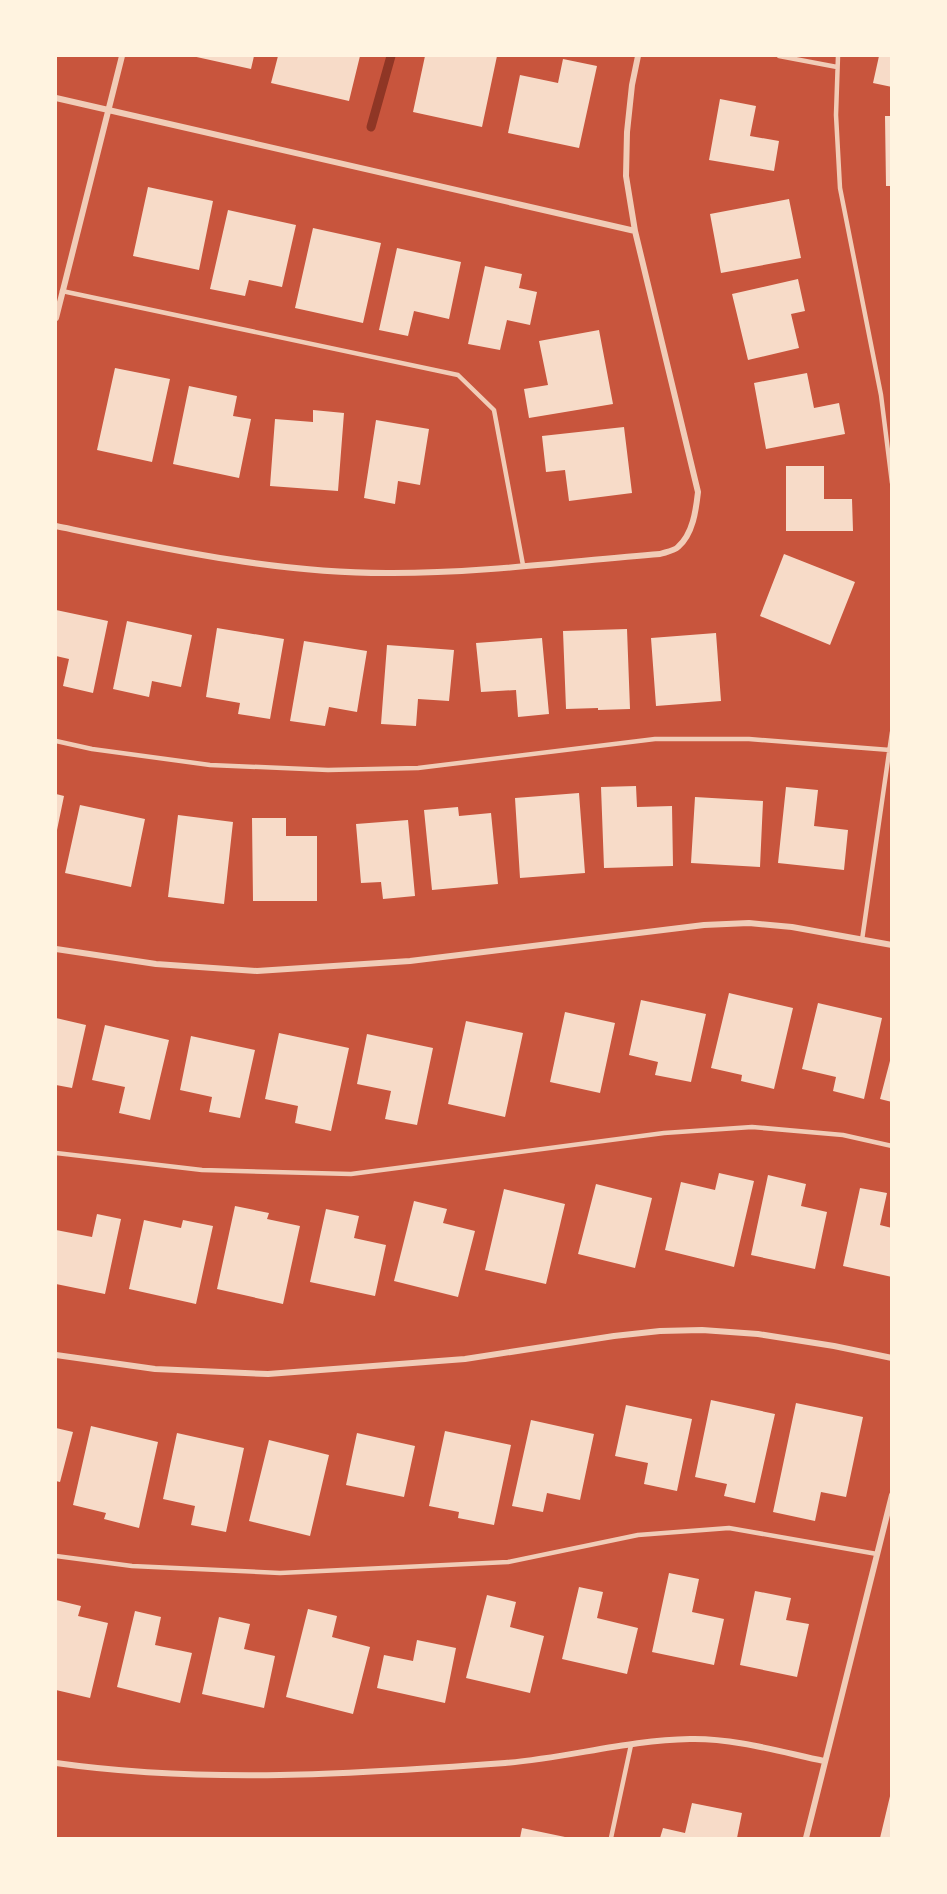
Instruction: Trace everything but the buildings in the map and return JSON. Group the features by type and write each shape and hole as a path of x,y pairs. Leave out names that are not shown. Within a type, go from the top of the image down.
{"street":[{"path":"56,318 123,56"},
{"path":"56,526 178,550 278,566 392,573 660,554 677,548 688,534 696,510 698,492 635,231 626,176 627,132 638,56"},
{"path":"56,98 635,231"},
{"path":"56,949 156,964 257,971 410,961 704,925 749,923 792,927 891,945"},
{"path":"56,1355 155,1369 268,1374 465,1359 614,1336 660,1331 702,1330 758,1334 891,1358"},
{"path":"806,1839 891,1495"},
{"path":"56,1763 151,1772 245,1775 380,1772 523,1761 631,1745 691,1739 721,1741 824,1761"}],"lane":[{"path":"779,56 837,67"},
{"path":"838,56 836,115 840,188 881,395 891,483"},
{"path":"63,291 458,375 494,410 523,565"},
{"path":"862,940 891,732"},
{"path":"56,741 92,749 210,765 327,771 418,768 655,739 749,739 890,750"},
{"path":"56,1153 202,1170 351,1174 664,1133 752,1127 843,1135 891,1146"},
{"path":"56,1556 132,1566 291,1572 508,1562 638,1535 729,1528 877,1554"},
{"path":"611,1839 631,1745"}],"waterway":[{"path":"371,127 391,56"}]}
